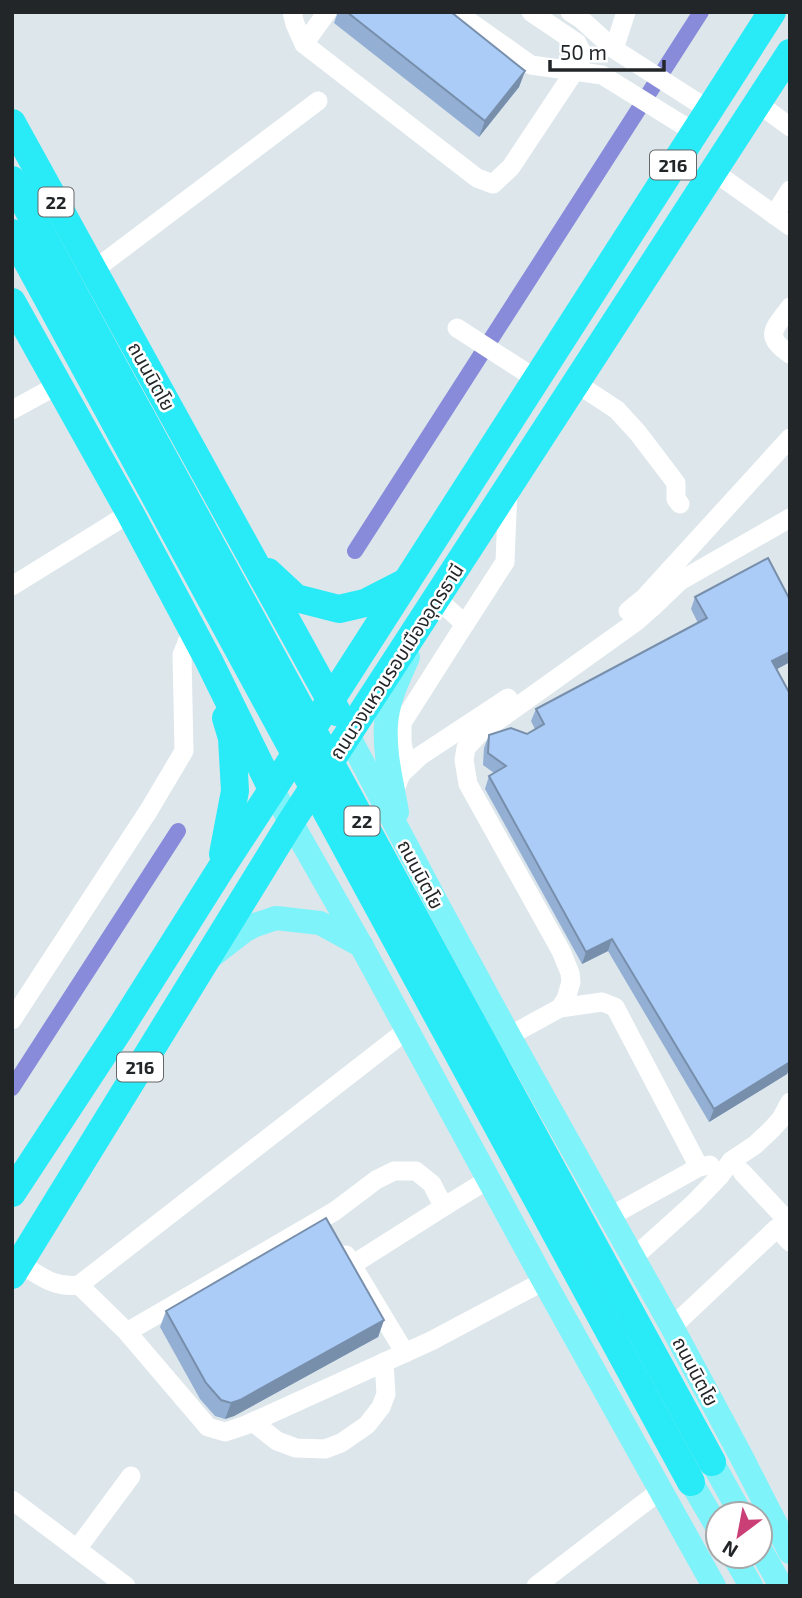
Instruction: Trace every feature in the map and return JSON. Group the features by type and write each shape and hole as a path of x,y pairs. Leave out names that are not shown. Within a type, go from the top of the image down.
{"highway":[{"name":"ถนนวงแหวนรอบเมืองอุดรธานี","path":"12,1193 772,12"},
{"name":"ถนนวงแหวนรอบเมืองอุดรธานี","path":"16,1269 291,822 790,53"},
{"name":"ถนนนิตโย","path":"12,123 348,735"},
{"name":"ถนนนิตโย","path":"12,180 712,1462"},
{"name":"22","path":"12,233 691,1482"},
{"path":"12,302 130,513 209,661 272,789"},
{"path":"253,562 296,598 340,609 365,603 406,582"},
{"path":"192,631 221,629 251,612 259,597 253,562"},
{"path":"209,661 232,738 235,791 220,870"}],"main road":[{"path":"400,835 386,753 388,710 398,680 434,602"},
{"name":"ถนนนิตโย","path":"348,735 509,1036 672,1327 790,1552"},
{"path":"272,789 714,1586"},
{"path":"362,947 373,925 393,911 418,904 440,909"},
{"path":"205,961 244,931 276,918 320,923 362,947"},
{"name":"ถนนนิตโย","path":"712,1462 733,1500"},
{"name":"22","path":"691,1482 704,1504"},
{"path":"742,1570 751,1586"},
{"path":"771,1570 780,1586"}],"street":[{"path":"292,12 304,44 477,178 493,184 511,167 580,63 582,51 577,43 531,12"},
{"path":"304,44 327,12"},
{"path":"456,12 531,65 602,75 662,113 702,121"},
{"path":"570,12 614,49 677,90 702,121"},
{"path":"614,49 626,12"},
{"path":"93,270 318,101"},
{"path":"758,103 790,127"},
{"path":"713,171 782,220 790,190"},
{"path":"790,307 773,337 790,355"},
{"path":"464,332 536,379"},
{"path":"576,383 617,410 638,433 676,484 676,499 680,504"},
{"path":"12,410 58,385"},
{"path":"394,792 401,774 420,756 587,645 645,597 790,438"},
{"path":"407,768 402,723 505,562 508,488"},
{"path":"12,586 130,513"},
{"path":"560,1008 571,982 570,973 561,951 468,784 464,760 466,748 479,734 637,621 680,581 790,518"},
{"path":"434,602 465,624"},
{"path":"12,1020 149,810 184,751 182,655 192,631"},
{"path":"509,1036 560,1008 602,1002 615,1007 699,1167"},
{"path":"16,1269 55,1284 67,1287 79,1285 407,1030"},
{"path":"634,1258 720,1176 737,1167 781,1119 790,1102"},
{"path":"611,1216 699,1167 737,1167"},
{"path":"672,1327 785,1225 737,1167"},
{"path":"127,1332 331,1229 376,1180 394,1171 416,1171 432,1184 445,1206"},
{"path":"352,1265 489,1179"},
{"path":"331,1229 405,1353"},
{"path":"79,1285 127,1332 208,1427 225,1432 253,1422 431,1341 544,1281"},
{"path":"253,1422 277,1441 296,1448 326,1449 341,1443 367,1425 381,1406 386,1394 384,1362"},
{"path":"77,1549 131,1476"},
{"path":"536,1586 661,1490"},
{"path":"12,1500 126,1586"}],"building":[{"path":"347,12 451,12 525,71 485,121"},
{"path":"768,558 790,600 790,652 772,661 790,694 790,1062 714,1109 612,939 586,952 489,776 506,766 488,753 489,735 511,728 527,734 544,724 536,709 707,618 695,597"},
{"path":"326,1218 384,1320 240,1400 231,1403 221,1400 206,1383 166,1311"}],"waterway":[{"path":"355,551 701,12"},
{"path":"12,1088 178,831"}]}
